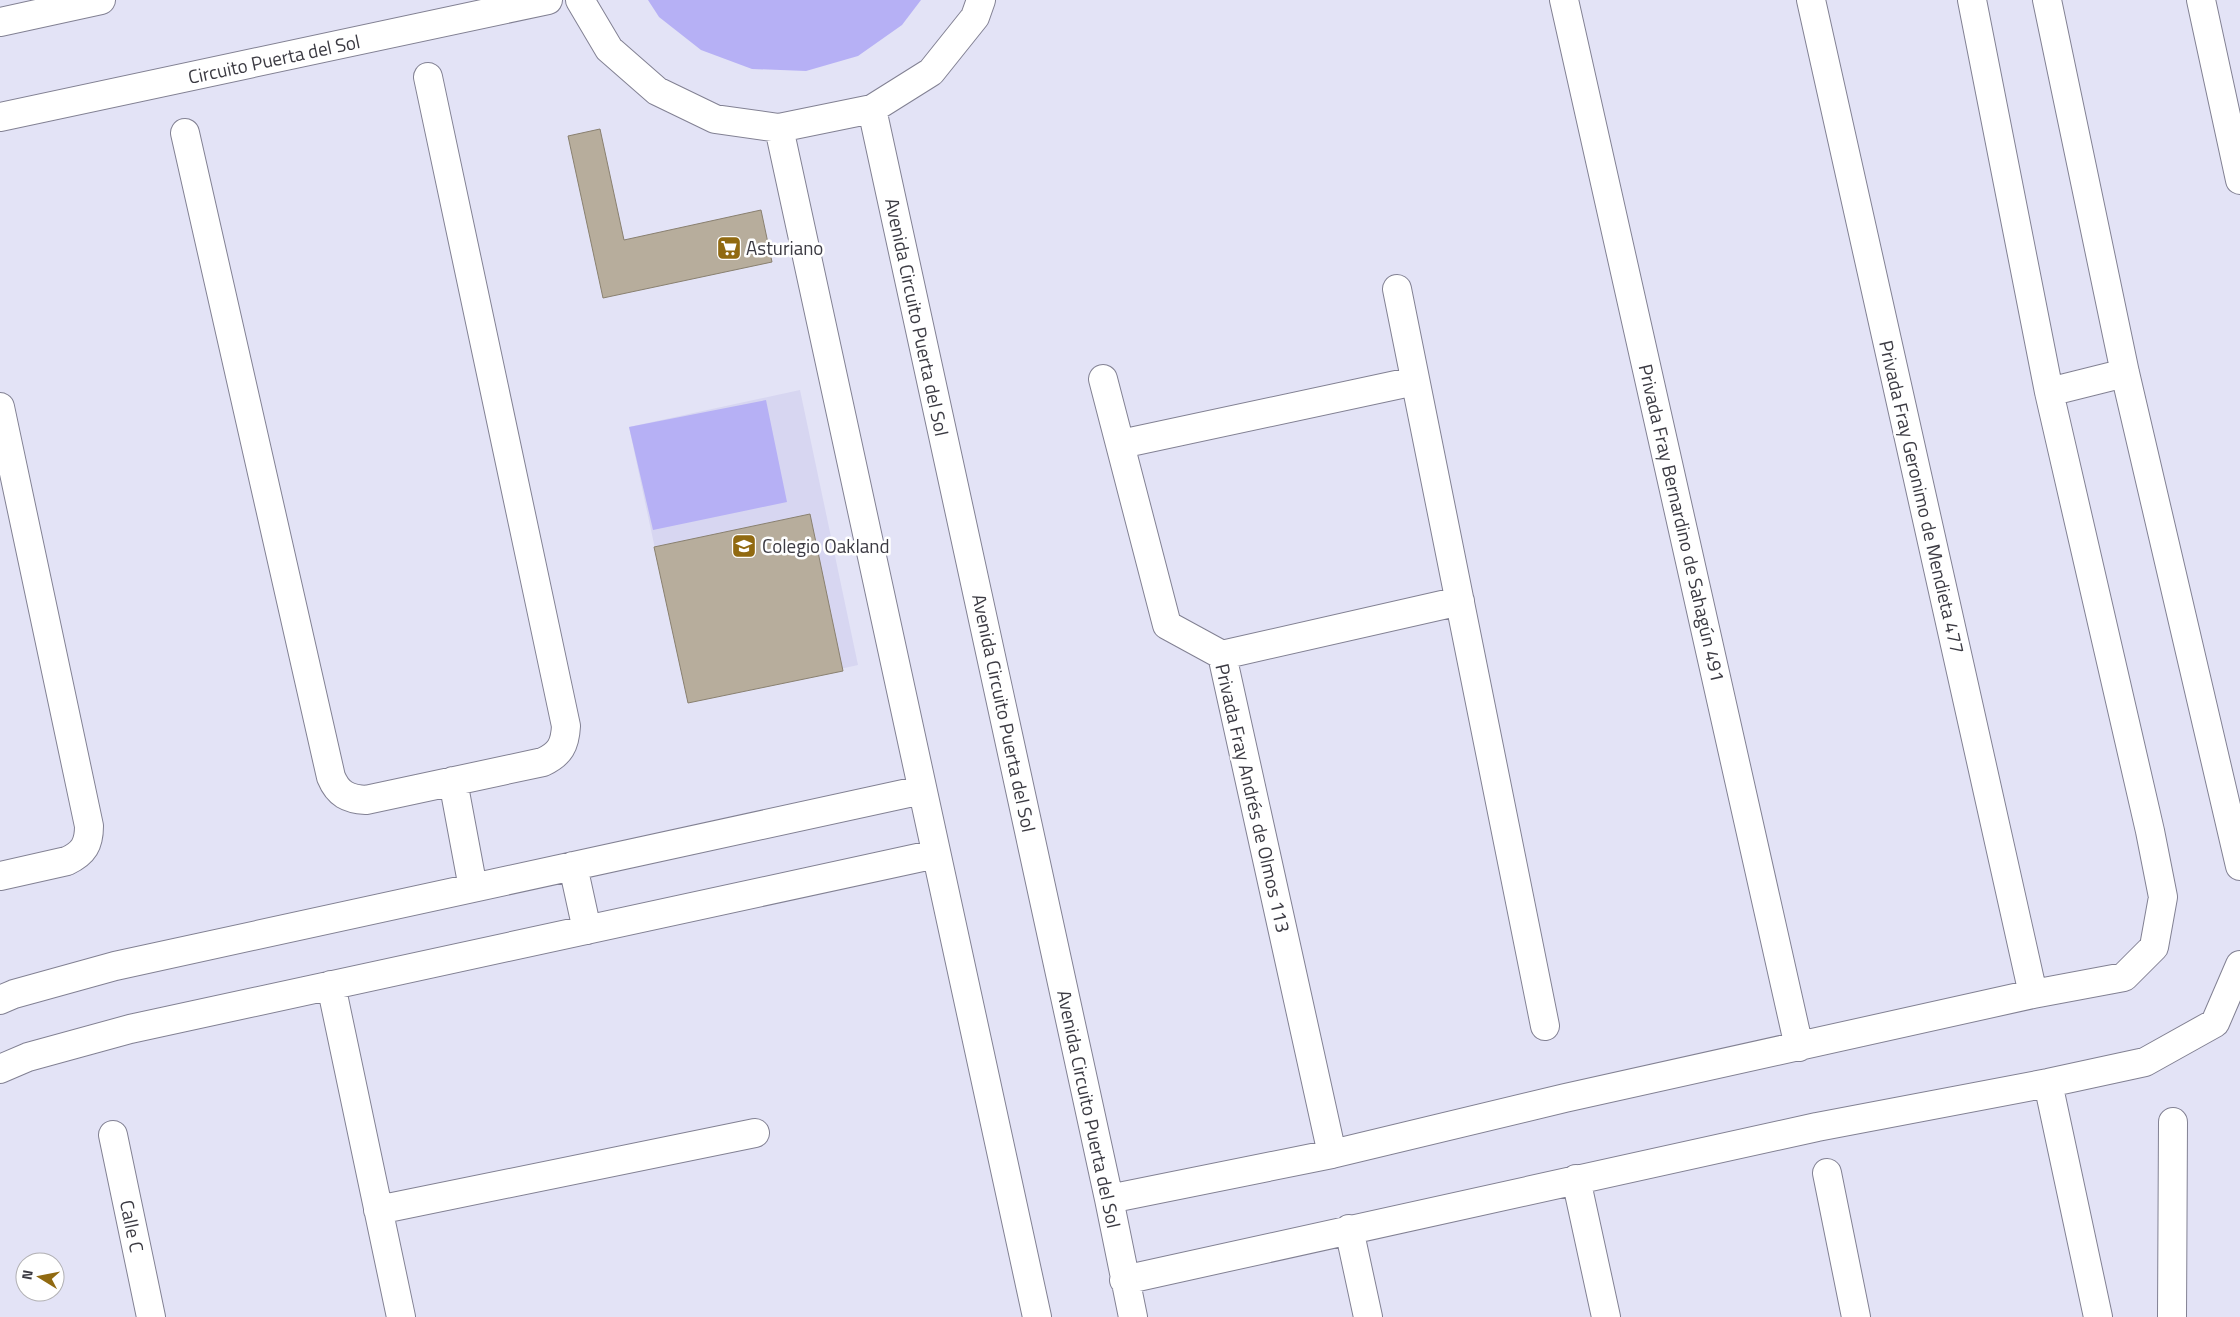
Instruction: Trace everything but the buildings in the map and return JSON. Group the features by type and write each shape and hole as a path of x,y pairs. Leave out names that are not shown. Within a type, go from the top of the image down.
{"street":[{"path":"0,22 101,0"},
{"name":"Circuito Puerta del Sol","path":"0,117 548,0"},
{"path":"580,0 610,49 657,91 715,118 778,128 872,109 931,72 975,18 981,0"},
{"name":"Privada Fray Bernardino de Sahagún 491","path":"1564,0 1799,1047"},
{"name":"Privada Fray Geronimo de Mendieta 477","path":"1811,0 2033,994"},
{"path":"1109,1199 1332,1154 1565,1098 2033,994 2124,977 2154,947 2163,897 2148,821 2049,392 1972,0"},
{"path":"2047,0 2125,373 2240,866"},
{"path":"2202,0 2240,180"},
{"path":"185,132 329,768 335,787 344,796 354,800 366,800 543,762 554,757 562,749 566,738 566,726 428,77"},
{"name":"Avenida Circuito Puerta del Sol","path":"872,109 1109,1199 1132,1317"},
{"path":"778,128 1037,1317"},
{"path":"1397,289 1545,1026"},
{"path":"2049,392 2125,373"},
{"name":"Privada Fray Andrés de Olmos 113","path":"1103,379 1168,625 1222,654 1332,1154"},
{"path":"1121,444 1415,381"},
{"path":"0,407 90,826 90,837 86,848 78,856 67,861 0,876"},
{"path":"1222,654 1460,602"},
{"path":"452,781 473,888"},
{"path":"1,997 115,966 922,790"},
{"path":"0,1069 28,1057 130,1029 936,854"},
{"path":"574,866 587,930"},
{"path":"1124,1280 1817,1127 2048,1083 2145,1062 2215,1023 2240,966"},
{"path":"331,985 401,1317"},
{"path":"2048,1083 2098,1317"},
{"path":"2172,1317 2173,1122"},
{"path":"378,1210 755,1133"},
{"name":"Calle C","path":"113,1135 151,1317"},
{"path":"1827,1173 1856,1317"},
{"path":"1576,1179 1606,1317"},
{"path":"1349,1229 1368,1317"}],"shaded area":[{"path":"648,0 921,0 902,25 858,56 806,71 752,69 701,50 659,17"},
{"name":"Colegio Oakland","path":"800,390 858,665 688,703 629,427"},
{"path":"766,400 787,502 653,530 629,427"}],"place":[{"name":"Asturiano","path":"729,248"},
{"name":"Colegio Oakland","path":"744,546"}]}
